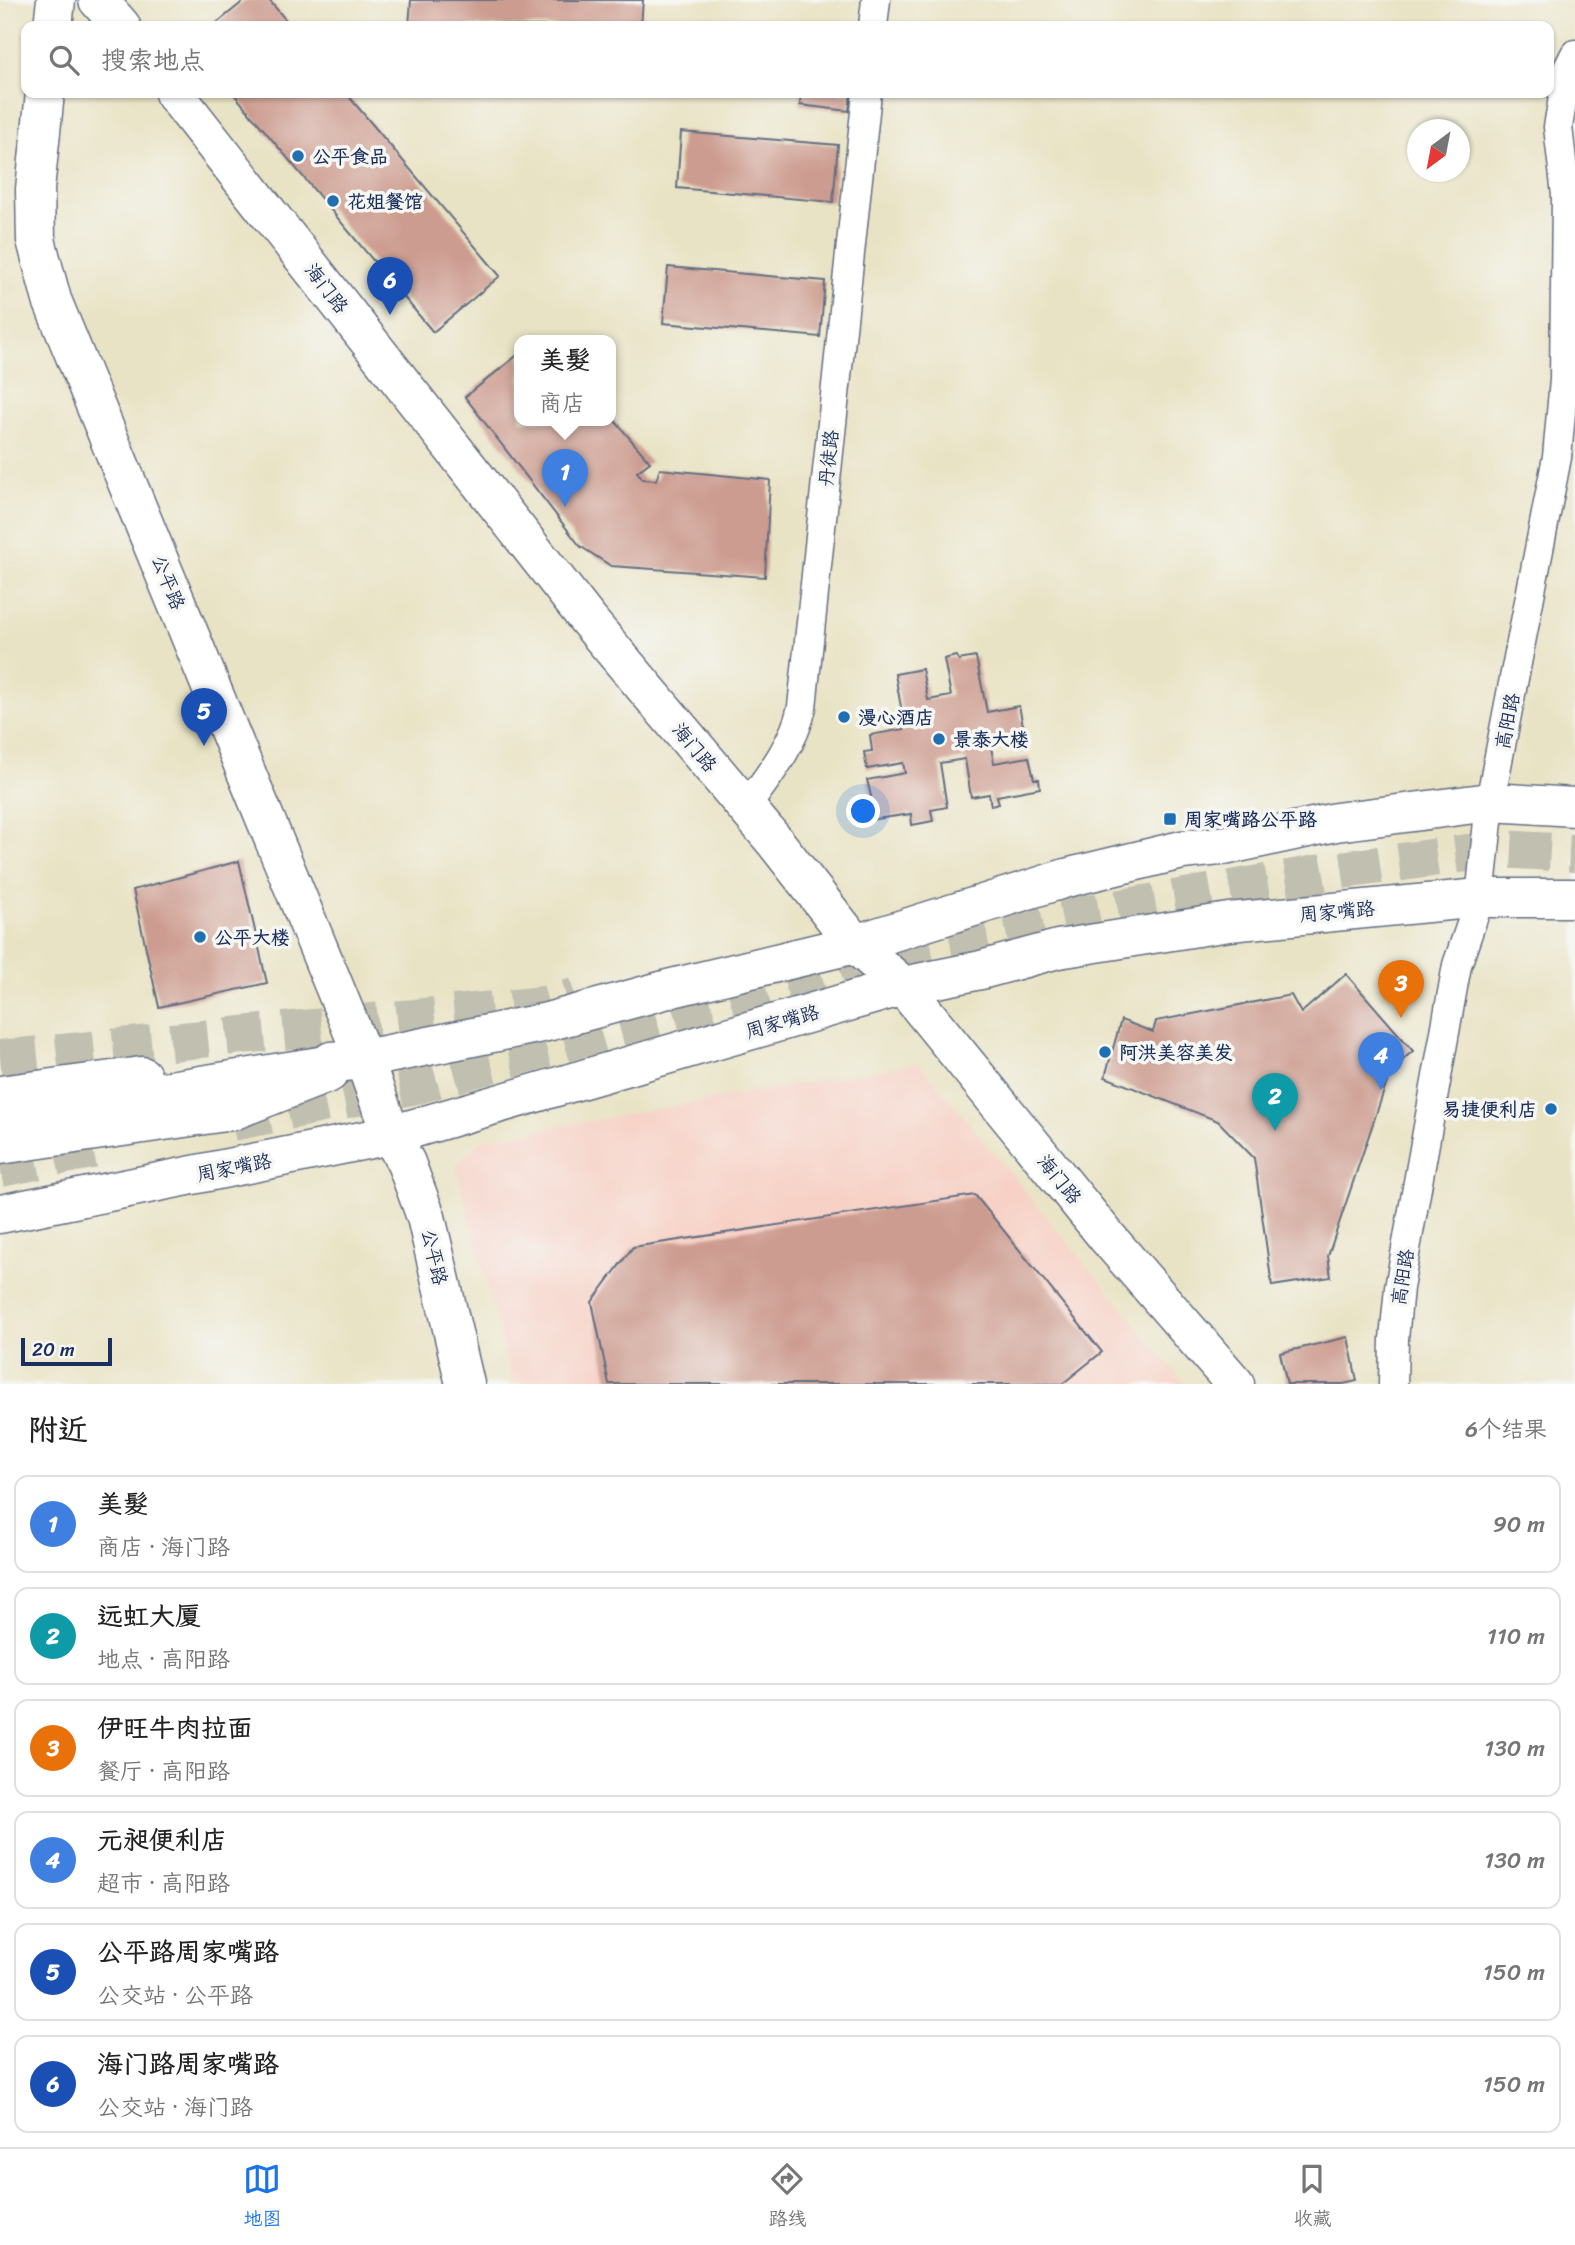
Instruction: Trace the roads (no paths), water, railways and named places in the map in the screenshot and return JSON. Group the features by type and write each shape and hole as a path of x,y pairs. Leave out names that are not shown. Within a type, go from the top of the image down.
{"main road":[{"path":"53,21 56,0"},
{"path":"98,0 117,21"},
{"name":"公平路","path":"44,98 35,189 36,240 52,300 364,1059 391,1135 406,1163 426,1217 465,1384"},
{"name":"海门路","path":"178,98 588,620 746,807 855,944 903,986 1098,1226 1235,1384"},
{"path":"0,1117 364,1059 547,1022 668,989 855,944 1066,878 1182,850 1229,845 1336,822 1490,802 1575,807"},
{"name":"周家嘴路","path":"0,1214 391,1135 903,986 981,970 1058,949 1230,922 1480,898 1575,898"},
{"path":"0,1095 225,1065 364,1059"},
{"path":"0,1145 232,1111 364,1059"}],"street":[{"path":"874,21 876,0"},
{"name":"高阳路","path":"1393,1384 1399,1288 1457,965 1480,898 1490,802 1557,457 1564,380 1566,208 1558,127 1568,68 1575,54"},
{"name":"丹徒路","path":"746,807 787,746 799,723 802,707 865,98"}],"tunnel":[{"path":"232,1122 421,1084 905,946 1334,871 1498,849 1575,853"},
{"path":"0,1059 544,1005 575,997"},
{"path":"0,1168 111,1146"}],"place":[{"name":"公平食品","path":"298,156"},
{"name":"花姐餐馆","path":"333,201"},
{"name":"海门路周家嘴路","path":"390,315"},
{"name":"美髮","path":"565,507"},
{"name":"漫心酒店","path":"844,717"},
{"name":"景泰大楼","path":"939,739"},
{"name":"公平路周家嘴路","path":"204,746"},
{"name":"周家嘴路公平路","path":"1170,819"},
{"name":"公平大楼","path":"200,937"},
{"name":"伊旺牛肉拉面","path":"1401,1018"},
{"name":"阿洪美容美发","path":"1105,1052"},
{"name":"元昶便利店","path":"1381,1090"},
{"name":"易捷便利店","path":"1551,1109"},
{"name":"远虹大厦","path":"1275,1131"}]}
